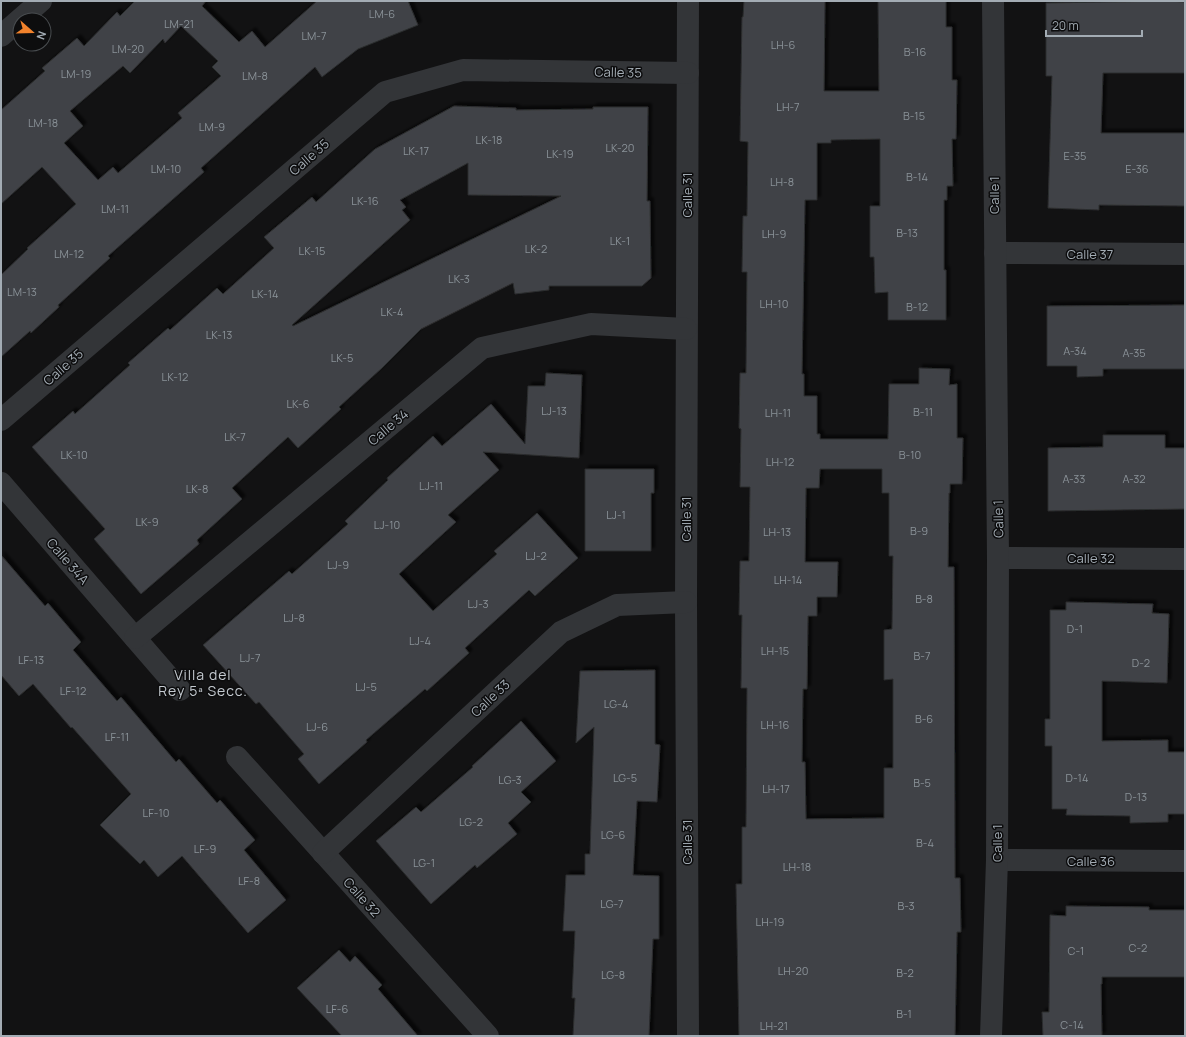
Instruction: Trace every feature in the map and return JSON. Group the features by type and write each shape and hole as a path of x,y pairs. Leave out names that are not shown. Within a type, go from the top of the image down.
{"street":[{"path":"1,36 41,1"},
{"name":"Calle 31","path":"688,1 686,329 688,1036"},
{"name":"Calle 1","path":"991,1036 997,860 998,558 993,1"},
{"name":"Calle 35","path":"1,420 385,92 462,70 688,73"},
{"name":"Calle 37","path":"995,254 1185,254"},
{"name":"Calle 34","path":"134,638 482,348 591,324 686,329"},
{"name":"Calle 34A","path":"1,483 180,690"},
{"name":"Calle 32","path":"998,558 1185,559"},
{"name":"Calle 33","path":"323,853 561,632 617,605 686,602"},
{"name":"Calle 32","path":"237,757 488,1036"},
{"name":"Calle 36","path":"997,860 1185,861"}],"building":[{"path":"135,1 206,1 202,6 239,42 252,31 265,47 317,1 408,1 418,25 358,49 322,77 315,67 201,168 204,172 108,256 110,258 58,305 59,307 31,333 30,331 1,357 1,275 28,249 27,248 76,204 42,167 1,204 1,110 45,71 42,68 77,38 84,46 117,12 120,16","holes":["181,26 218,61 212,67 221,76 178,113 182,118 118,173 113,167 98,180 64,143 83,126 70,111 123,66 130,73 163,39 165,43"]},
{"path":"744,1 825,1 824,91 879,91 878,1 946,1 946,27 952,27 952,80 957,80 956,139 952,139 953,186 947,186 947,200 944,200 946,320 888,320 888,292 875,293 874,257 870,257 870,206 880,206 880,139 831,140 831,143 817,143 817,200 805,200 802,374 804,374 804,396 817,396 817,434 820,434 820,439 888,439 889,384 919,384 919,368 950,369 949,385 957,384 957,438 963,438 962,484 950,484 948,567 954,567 955,878 960,878 961,932 957,932 955,1036 739,1036 736,884 742,884 742,827 746,827 747,688 741,688 742,615 739,615 740,561 749,561 750,487 740,487 741,429 739,428 740,373 746,373 747,272 742,272 743,216 747,216 748,142 740,141","holes":["820,469 882,469 882,493 889,493 889,556 893,556 892,629 884,630 884,680 893,679 893,768 884,768 884,818 806,819 805,762 802,762 803,689 807,689 808,616 817,616 817,597 837,597 838,562 805,562 806,488 819,488"]},
{"path":"1185,2 1185,73 1103,73 1101,133 1185,133 1185,206 1099,205 1099,210 1048,208 1052,76 1046,76 1046,3"},
{"path":"454,106 516,108 516,110 593,109 593,107 648,107 647,201 650,201 651,278 642,286 549,286 549,290 515,294 513,283 421,329 382,368 339,407 341,409 298,448 288,437 232,488 242,499 197,540 199,544 141,594 94,539 105,529 32,447 73,411 75,414 130,365 128,363 168,328 170,330 217,288 223,294 274,248 264,237 312,197 316,202 375,149","holes":["468,163 468,195 561,196 293,326 292,325 410,220 402,210 406,207 400,200"]},
{"path":"1185,305 1185,369 1103,369 1103,376 1077,377 1077,366 1047,366 1047,306"},
{"path":"546,373 582,375 579,458 483,452 499,470 448,515 456,522 399,574 433,611 497,554 494,551 537,513 578,558 535,596 529,590 465,648 469,653 427,691 425,689 366,740 367,742 319,784 298,759 304,754 259,702 256,704 203,645 289,571 292,574 348,524 345,521 388,480 387,478 433,436 442,446 491,404 525,444 528,386 545,386"},
{"path":"1103,435 1165,435 1165,448 1185,448 1185,509 1048,511 1048,448 1103,447"},
{"path":"585,469 654,469 654,493 651,493 651,551 585,551"},
{"path":"1,555 45,606 48,603 81,642 73,650 117,701 121,697 176,762 179,759 217,803 220,800 255,840 244,850 286,900 248,933 182,856 158,877 144,860 140,864 100,825 131,794 33,684 19,696 1,675"},
{"path":"1066,602 1153,604 1152,613 1169,614 1167,683 1102,681 1102,741 1168,740 1168,752 1185,752 1185,814 1168,814 1168,822 1130,823 1130,816 1066,815 1067,809 1052,809 1052,746 1045,746 1045,719 1050,719 1050,610 1066,610"},
{"path":"655,670 655,744 660,745 657,802 637,801 633,875 659,876 659,939 653,939 649,1036 573,1036 575,998 572,998 575,931 563,931 566,875 585,875 585,854 590,854 594,727 576,743 580,671"},
{"path":"521,721 556,761 521,792 531,802 508,823 517,834 477,868 475,865 431,904 376,841 416,807 421,812 473,767 472,766"},
{"path":"1066,906 1149,907 1149,910 1185,910 1185,977 1102,977 1102,1036 1043,1036 1042,1012 1049,1012 1050,915 1066,916"},
{"path":"339,950 350,962 355,956 382,985 378,989 418,1036 342,1036 297,988"}],"district":[{"name":"Villa del Rey 5ª Secc.","path":"203,682"}]}
